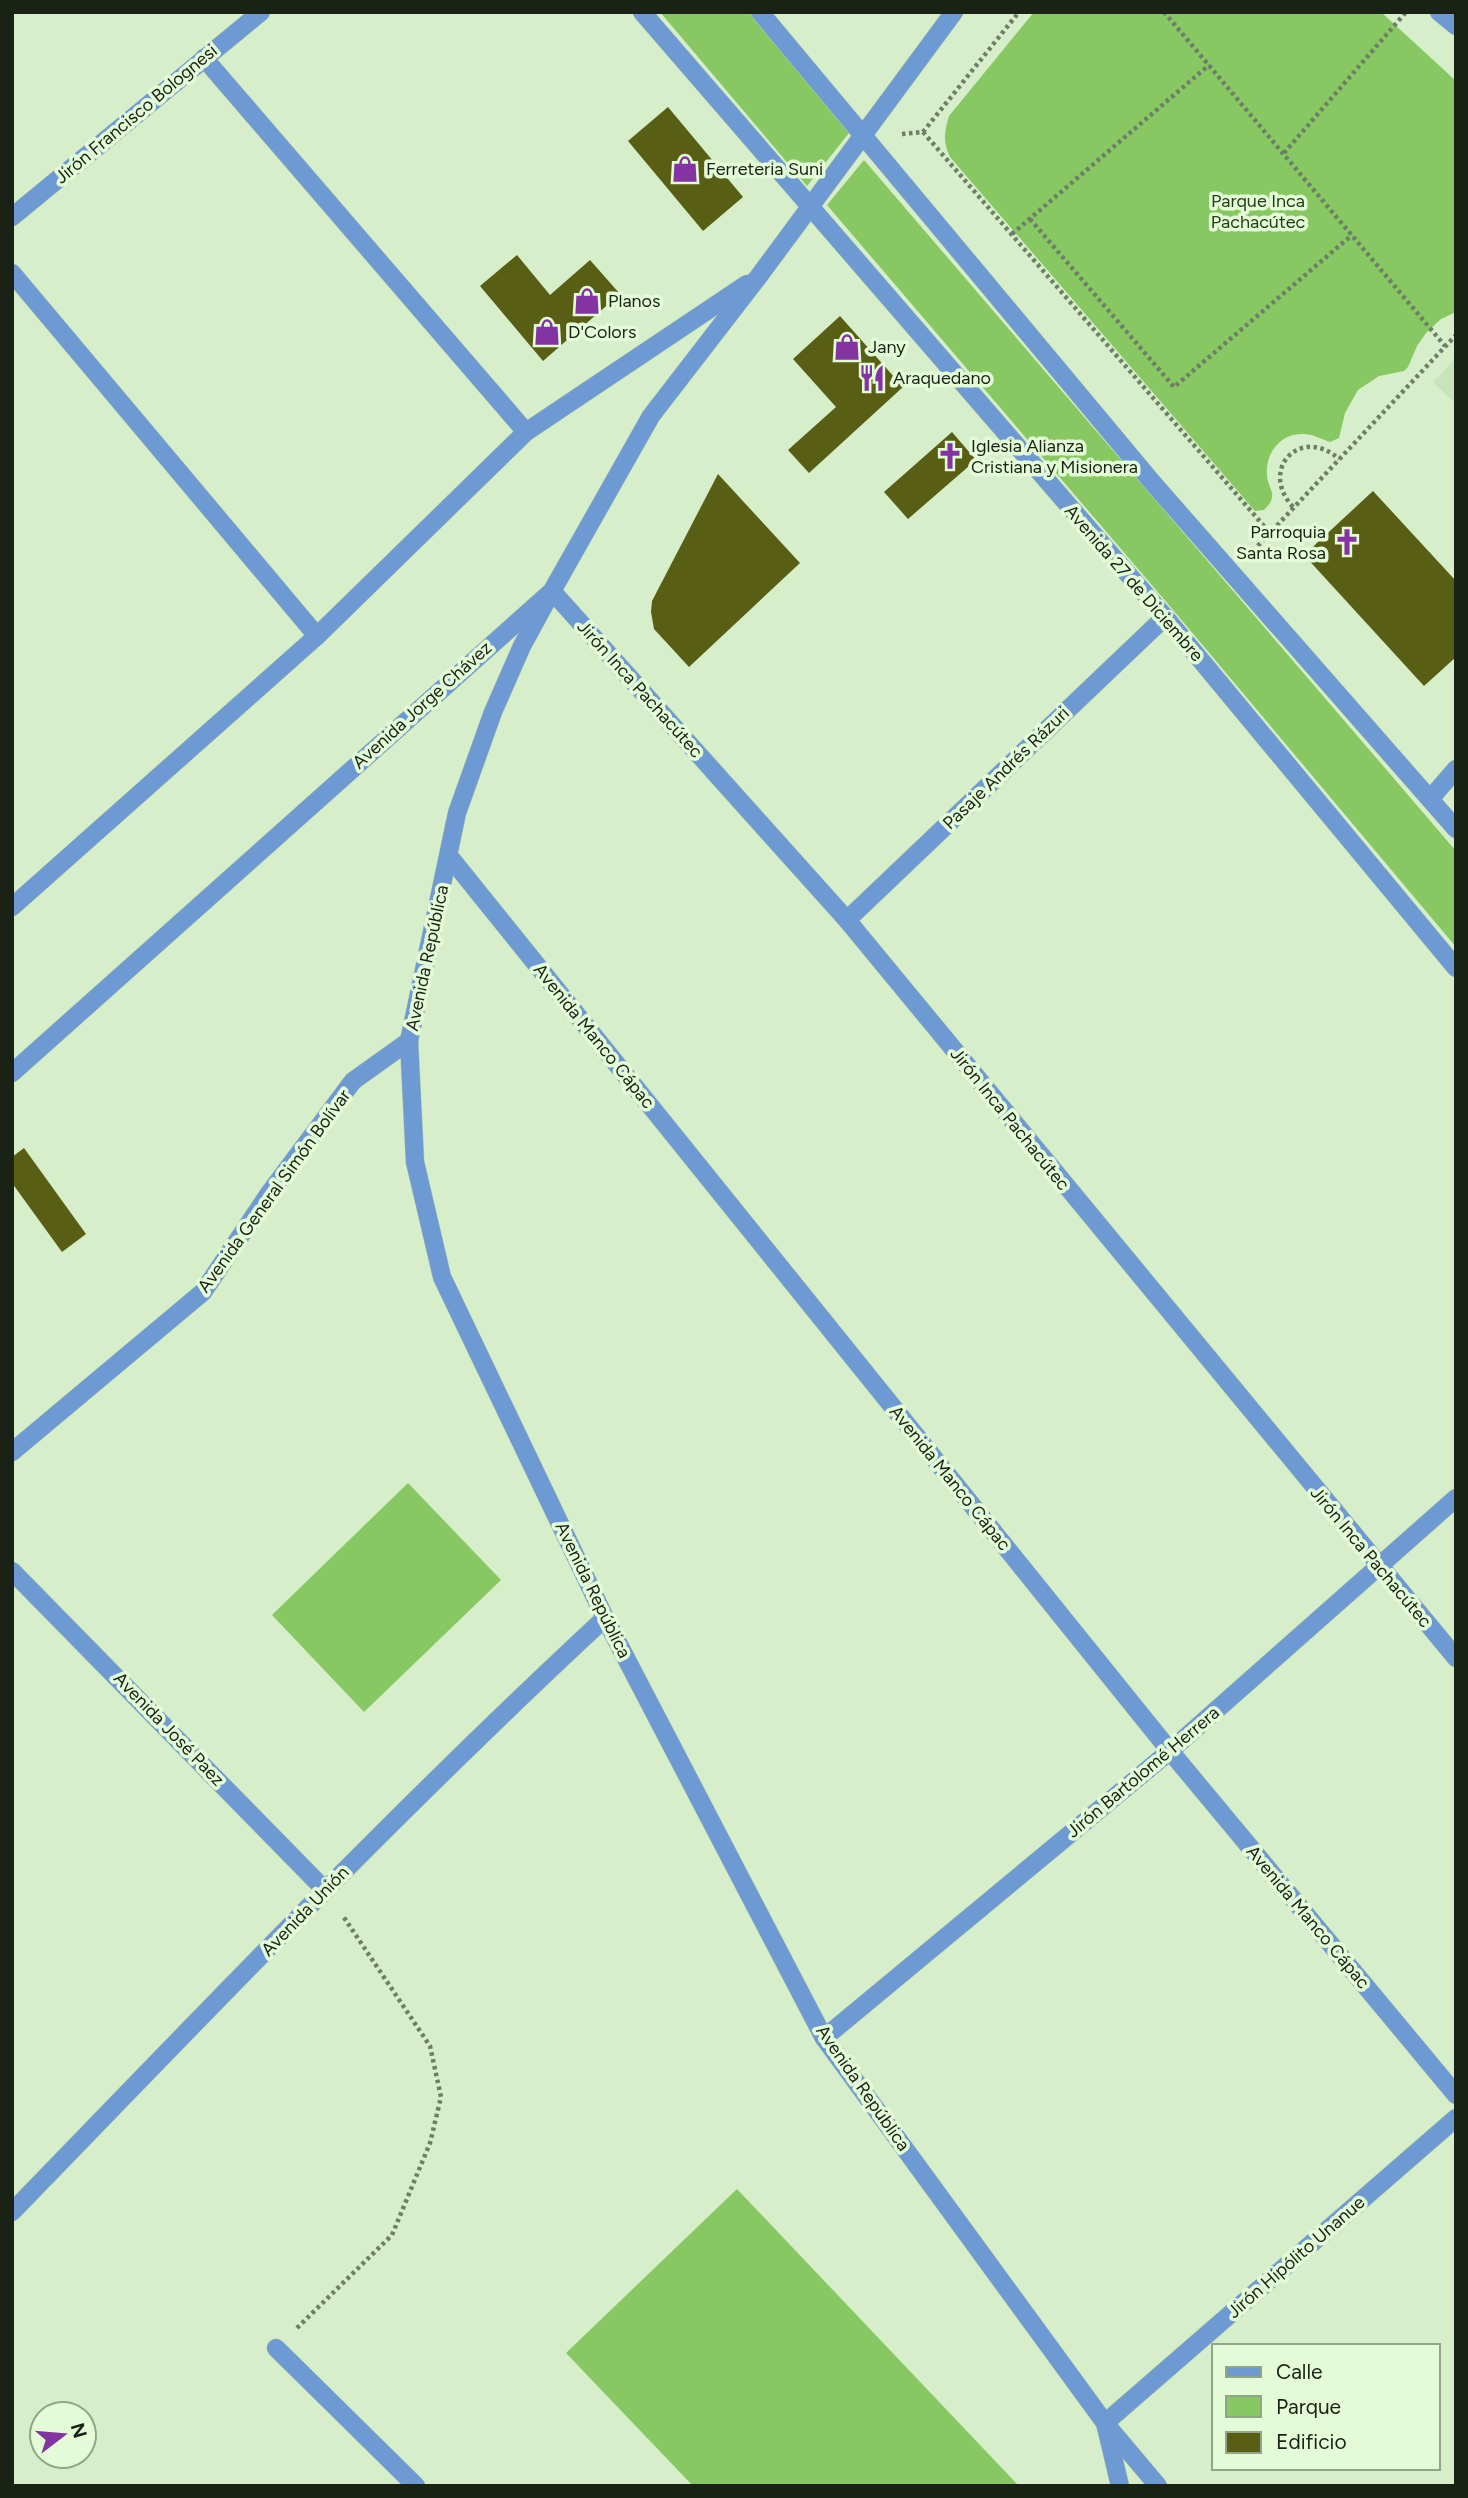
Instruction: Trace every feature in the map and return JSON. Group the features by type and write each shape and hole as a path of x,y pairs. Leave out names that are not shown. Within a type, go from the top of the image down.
{"street":[{"name":"Jirón Francisco Bolognesi","path":"12,218 261,12"},
{"name":"Avenida 27 de Diciembre","path":"642,12 1165,617 1456,968"},
{"path":"760,12 1152,482 1456,829"},
{"name":"Avenida Jorge Chávez","path":"12,1073 552,591 651,416 759,276 954,12"},
{"path":"1439,12 1456,26"},
{"path":"204,58 526,432"},
{"path":"12,273 317,636"},
{"name":"Avenida Jorge Chávez","path":"12,906 317,636 526,432 759,276"},
{"name":"Avenida República","path":"552,591 522,646 493,712 457,813 409,1041 415,1162 442,1278 605,1618 824,2038 1105,2423 1158,2486"},
{"name":"Jirón Inca Pachacútec","path":"552,591 847,920 1378,1567 1456,1658"},
{"name":"Pasaje Andrés Rázuri","path":"847,920 1165,617"},
{"path":"1430,799 1456,769"},
{"name":"Avenida Manco Cápac","path":"449,856 1170,1751 1456,2095"},
{"name":"Avenida General Simón Bolívar","path":"12,1452 203,1292 268,1195 353,1081 409,1041"},
{"name":"Jirón Bartolomé Herrera","path":"824,2038 1170,1751 1456,1498"},
{"name":"Avenida José Paez","path":"12,1571 325,1890"},
{"name":"Avenida Unión","path":"12,2212 325,1890 449,1766 605,1618"},
{"name":"Jirón Hipólito Unanue","path":"1105,2423 1456,2118"},
{"path":"276,2348 416,2486"},
{"path":"1105,2423 1120,2486"}],"path":[{"path":"1019,12 923,132 1270,533"},
{"path":"1164,12 1445,346"},
{"path":"1284,153 1406,12"},
{"path":"1012,234 1209,65"},
{"path":"1030,219 1174,387 1352,235"},
{"path":"1232,573 1456,335"},
{"path":"1293,507 1279,486 1279,473 1293,452 1304,446 1317,446 1329,450 1339,459"},
{"path":"276,2348 391,2235 430,2143 440,2097 430,2046 325,1890"}],"shaded area":[{"path":"1456,358 1456,404 1433,382"}],"green space":[{"path":"660,12 749,12 849,133 807,186"},
{"name":"Parque Inca Pachacútec","path":"1034,12 1381,12 1456,81 1456,312 1441,319 1426,333 1404,371 1379,376 1358,390 1345,413 1339,438 1330,442 1310,435 1295,435 1276,446 1267,467 1272,496 1264,510 1255,511 950,157 945,137 949,116"},
{"path":"864,160 1456,851 1456,947 1174,611 827,205"},
{"path":"408,1483 501,1580 364,1712 272,1615"},
{"path":"737,2189 1019,2486 693,2486 566,2353"}],"building":[{"name":"Ferreteria Suni","path":"668,107 743,197 703,231 628,141"},
{"path":"517,255 550,295 590,260 620,294 543,361 480,286"},
{"path":"840,316 903,387 809,473 788,450 836,407 793,359"},
{"path":"952,432 976,460 908,519 884,492"},
{"path":"718,474 800,563 689,667 654,629 652,601"},
{"path":"1373,491 1456,581 1456,657 1424,686 1304,555"},
{"path":"24,1148 86,1234 62,1252 12,1183 12,1157"}],"place":[{"name":"Ferreteria Suni","path":"685,169"},
{"name":"Planos","path":"587,301"},
{"name":"D'Colors","path":"547,332"},
{"name":"Jany","path":"847,347"},
{"name":"Araquedano","path":"872,378"},
{"name":"Iglesia Alianza Cristiana y Misionera","path":"950,456"},
{"name":"Parroquia Santa Rosa","path":"1347,542"}]}
